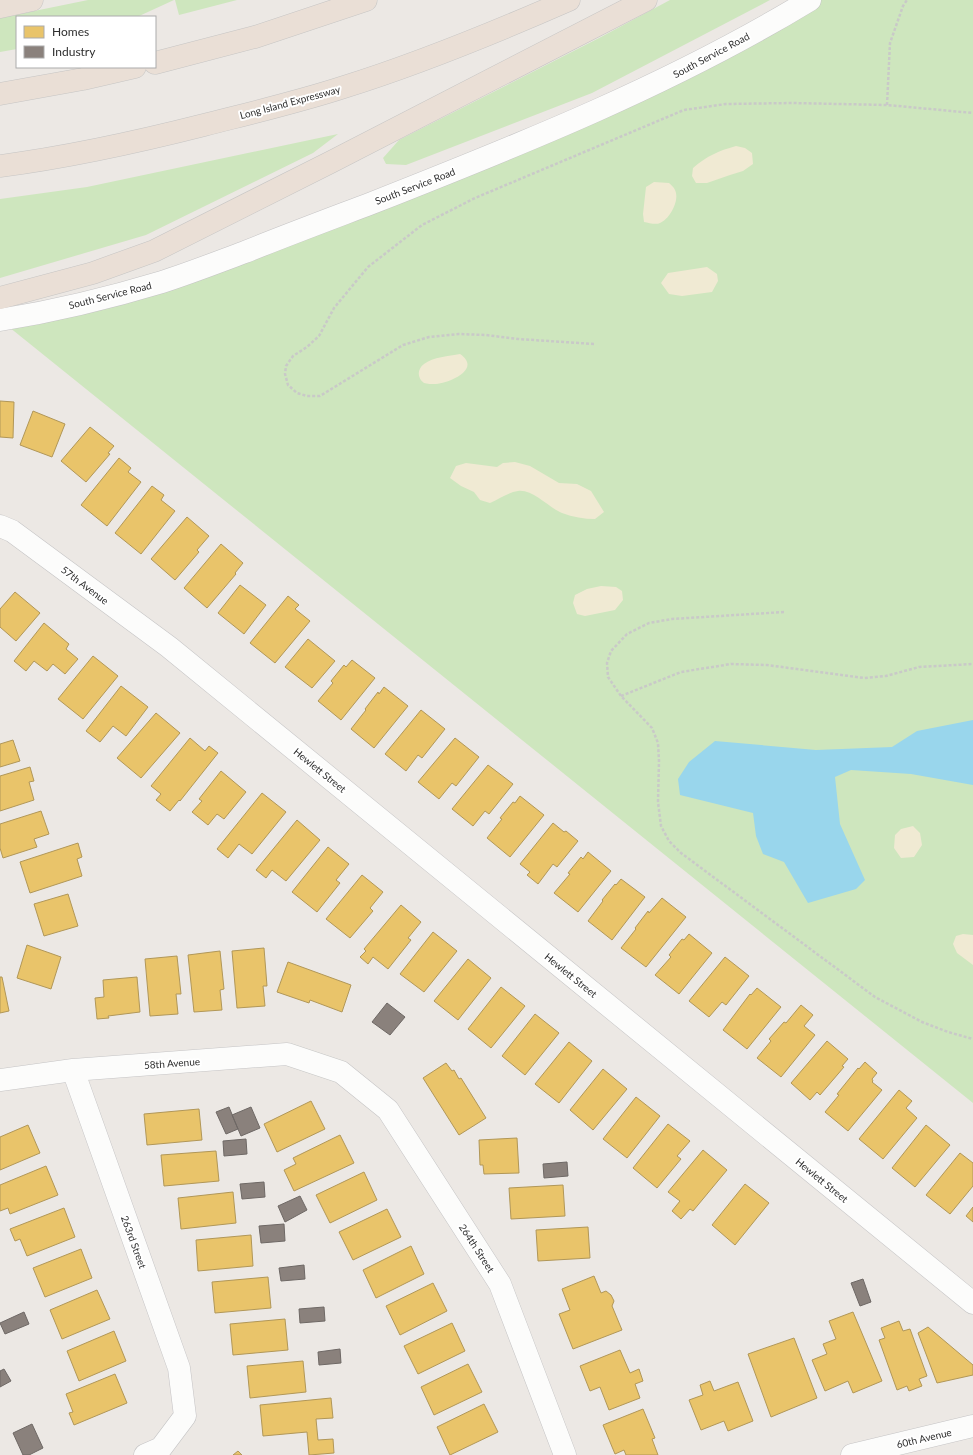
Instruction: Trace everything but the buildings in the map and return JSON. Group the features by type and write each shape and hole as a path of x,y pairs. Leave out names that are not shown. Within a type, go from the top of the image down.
{"highway":[{"path":"0,7 32,0"},
{"path":"156,62 255,37 366,0"},
{"name":"Long Island Expressway","path":"0,166 89,151 175,132 344,87 424,60 501,30 570,0"},
{"path":"0,298 93,273 154,251 646,0"},
{"path":"0,94 83,79 131,68"}],"street":[{"name":"South Service Road","path":"0,320 36,314 124,293 164,281 486,158 569,124 649,87 722,49 810,0"},
{"name":"57th Avenue","path":"0,526 12,531 169,647"},
{"name":"Hewlett Street","path":"169,647 973,1302"},
{"name":"58th Avenue","path":"0,1080 73,1070 287,1054 341,1072"},
{"name":"263rd Street","path":"73,1070 179,1368 185,1416 160,1448 145,1455"},
{"name":"264th Street","path":"341,1072 388,1110 500,1284 565,1455"},
{"name":"60th Avenue","path":"852,1455 973,1426"}],"path":[{"path":"887,105 890,43 903,6 907,0"},
{"path":"594,344 518,339 486,334 429,336 403,345 320,396 307,396 297,393 288,384 285,374 286,366 293,356 319,336 334,308 368,267 422,225 475,198 684,110 726,104 792,103 887,105 973,113"},
{"path":"784,612 672,619 648,623 627,634 611,652 607,663 608,677 621,696 652,728 658,743 658,802 661,826 669,842 681,853 875,997 922,1022 948,1032 973,1039"},
{"path":"621,696 681,672 731,664 767,665 864,678 886,676 919,667 973,664"}],"green space":[{"path":"88,0 174,0 139,16 16,16 16,49 0,52 0,18"},
{"path":"175,0 237,0 179,15"},
{"path":"670,0 770,0 592,93 406,165 386,164 383,158 399,140 601,37"},
{"path":"819,0 973,0 973,1103 4,323 263,247"},
{"path":"338,134 313,153 146,235 0,278 0,199 87,187"}],"sand":[{"path":"736,146 745,148 752,153 753,164 743,171 707,183 696,183 692,176 693,168 713,154"},
{"path":"654,182 669,183 674,188 676,194 673,209 664,221 657,224 644,222 643,214 646,187"},
{"path":"707,267 717,274 718,281 712,292 682,296 669,294 661,283 668,273"},
{"path":"460,354 466,360 468,365 466,370 456,378 436,384 424,383 420,379 419,371 424,364 441,357"},
{"path":"515,462 530,466 559,483 577,484 591,491 604,512 595,519 570,516 557,511 535,496 524,491 511,493 490,503 480,500 474,492 461,486 450,478 456,466 466,463 497,467 503,463"},
{"path":"601,586 616,587 622,591 623,600 615,610 585,616 577,614 573,603 575,595 587,589"},
{"path":"913,826 920,833 922,845 914,857 901,858 894,848 895,835 901,829"},
{"path":"963,934 973,935 973,965 957,953 953,944 956,936"}],"water":[{"path":"973,720 973,785 911,774 851,770 835,777 840,824 865,880 856,889 808,903 784,862 763,854 756,836 753,813 680,795 678,779 689,762 715,741 816,750 892,747 917,731"}]}
